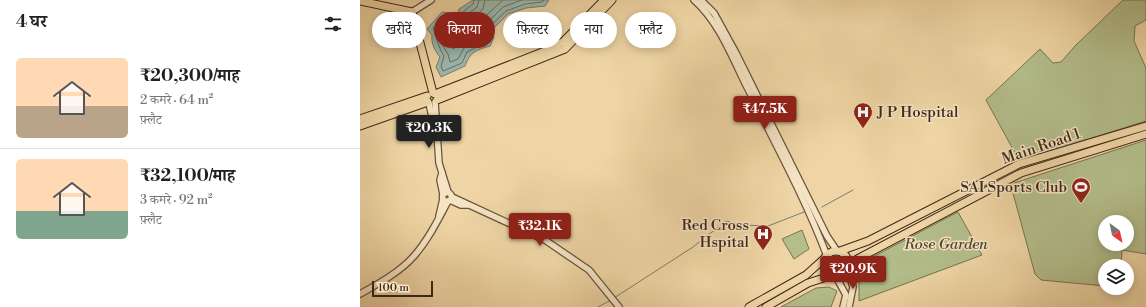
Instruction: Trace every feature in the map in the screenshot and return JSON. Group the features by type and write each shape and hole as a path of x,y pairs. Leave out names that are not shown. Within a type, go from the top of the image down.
{"main road":[{"path":"432,98 545,51 563,42 604,0"},
{"path":"360,119 432,98 565,49 612,0"},
{"path":"360,1 412,12"},
{"path":"421,48 432,98"},
{"path":"360,126 403,107"},
{"name":"Main Road 1","path":"838,251 868,241 1019,164 1146,126"},
{"name":"Main Road 1","path":"848,267 859,258 1021,173 1146,134"},
{"path":"748,307 806,275 830,252 838,251 848,258 848,267 842,274 808,283 766,307"},
{"path":"826,256 824,264 826,269 834,275"}],"street":[{"path":"412,12 432,0"},
{"path":"694,0 710,16 730,54 805,201 826,256"},
{"path":"702,0 714,13 736,53 827,236 838,251"},
{"path":"432,98 438,163 442,173 440,180 447,197 545,240 589,270 618,305"},
{"path":"360,294 400,269 413,257 430,235 447,197"},
{"path":"848,267 853,287 849,307"},
{"path":"834,275 846,295 843,307"}],"green space":[{"path":"1123,0 1146,0 1146,20 1135,26 1134,41 1146,68 1146,121 1034,156 1020,157 1015,153 986,100 1040,49 1053,63 1061,62 1076,45"},
{"name":"SAI Sports Club","path":"1146,140 1146,254 1128,251 1134,251 1134,215 1098,215 1098,251 1122,251 1121,259 1098,259 1098,285 1041,280 1035,274 1011,186 1014,183"},
{"name":"Rose Garden","path":"958,212 982,255 859,301 859,272 867,260"},
{"path":"802,230 809,249 794,259 782,239"},
{"path":"836,254 842,257 845,263 842,269 836,272 830,269 827,263 830,257"},
{"path":"829,287 837,291 831,307 781,307 816,288"}],"water":[{"path":"473,0 549,0 545,6 526,8 514,12 503,12 503,19 495,27 495,12 458,12 459,9"},
{"path":"434,21 434,47 432,35 427,29"},
{"path":"434,48 484,48 474,52 465,66 441,77 436,67 440,57"}],"waterway":[{"path":"822,207 853,190"},
{"path":"614,298 693,247 726,221 741,225 768,226 804,212"},
{"path":"598,307 611,300"}],"place":[{"name":"J P Hospital","path":"863,129"},
{"name":"SAI Sports Club","path":"1081,204"},
{"name":"Red Cross Hspital","path":"763,251"}]}
